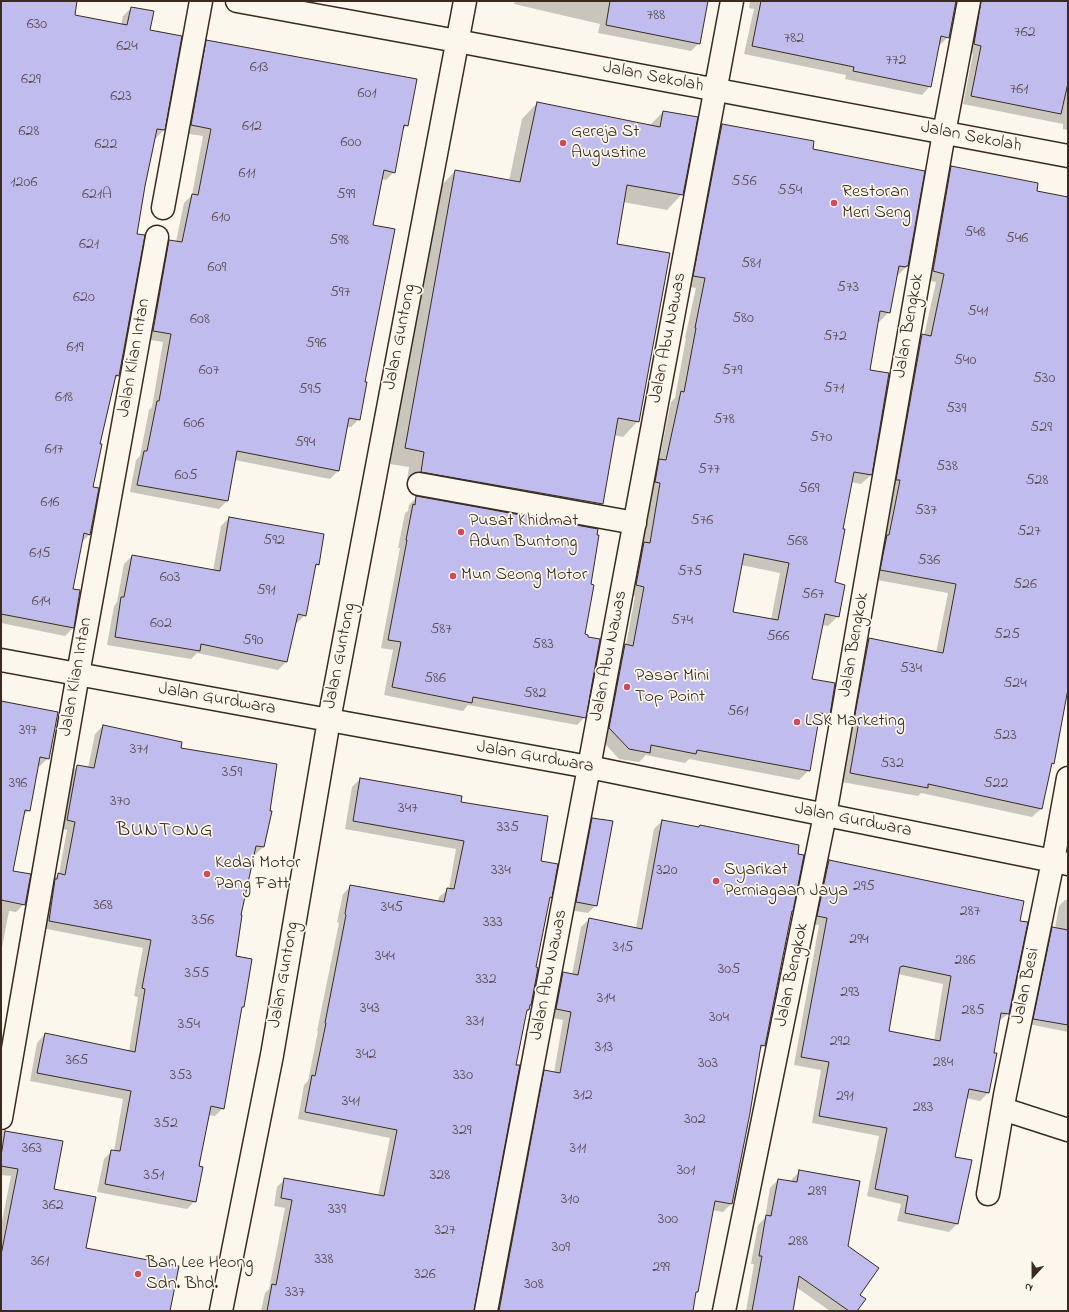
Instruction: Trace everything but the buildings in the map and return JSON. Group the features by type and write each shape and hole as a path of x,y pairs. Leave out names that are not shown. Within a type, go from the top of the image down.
{"street":[{"path":"163,208 201,1"},
{"name":"Jalan Sekolah","path":"238,1 716,89 1068,156"},
{"name":"Jalan Guntong","path":"221,1311 272,1055 329,720 465,1"},
{"name":"Jalan Abu Nawas","path":"486,1311 732,1"},
{"name":"Jalan Bengkok","path":"724,1311 825,815 944,133 969,1"},
{"name":"Jalan Klian Intan","path":"1,1118 78,674 157,237"},
{"path":"419,484 635,522"},
{"name":"Jalan Gurdwara","path":"1,660 589,767 1061,862"},
{"name":"Jalan Besi","path":"988,1194 1002,1109 1061,862 1068,778"},
{"path":"1002,1109 1068,1130"}],"place":[{"name":"Gereja St Augustine","path":"563,143"},
{"name":"Restoran Meri Seng","path":"834,203"},
{"name":"Pusat Khidmat Adun Buntong","path":"461,532"},
{"name":"Mun Seong Motor","path":"453,576"},
{"name":"Pasar Mini Top Point","path":"627,687"},
{"name":"LSK Marketing","path":"797,722"},
{"name":"Kedai Motor Pang Fatt","path":"207,874"},
{"name":"Syarikat Perniagaan Jaya","path":"716,881"},
{"name":"Ban Lee Heong Sdn. Bhd.","path":"138,1274"}],"district":[{"name":"BUNTONG","path":"165,832"}]}
